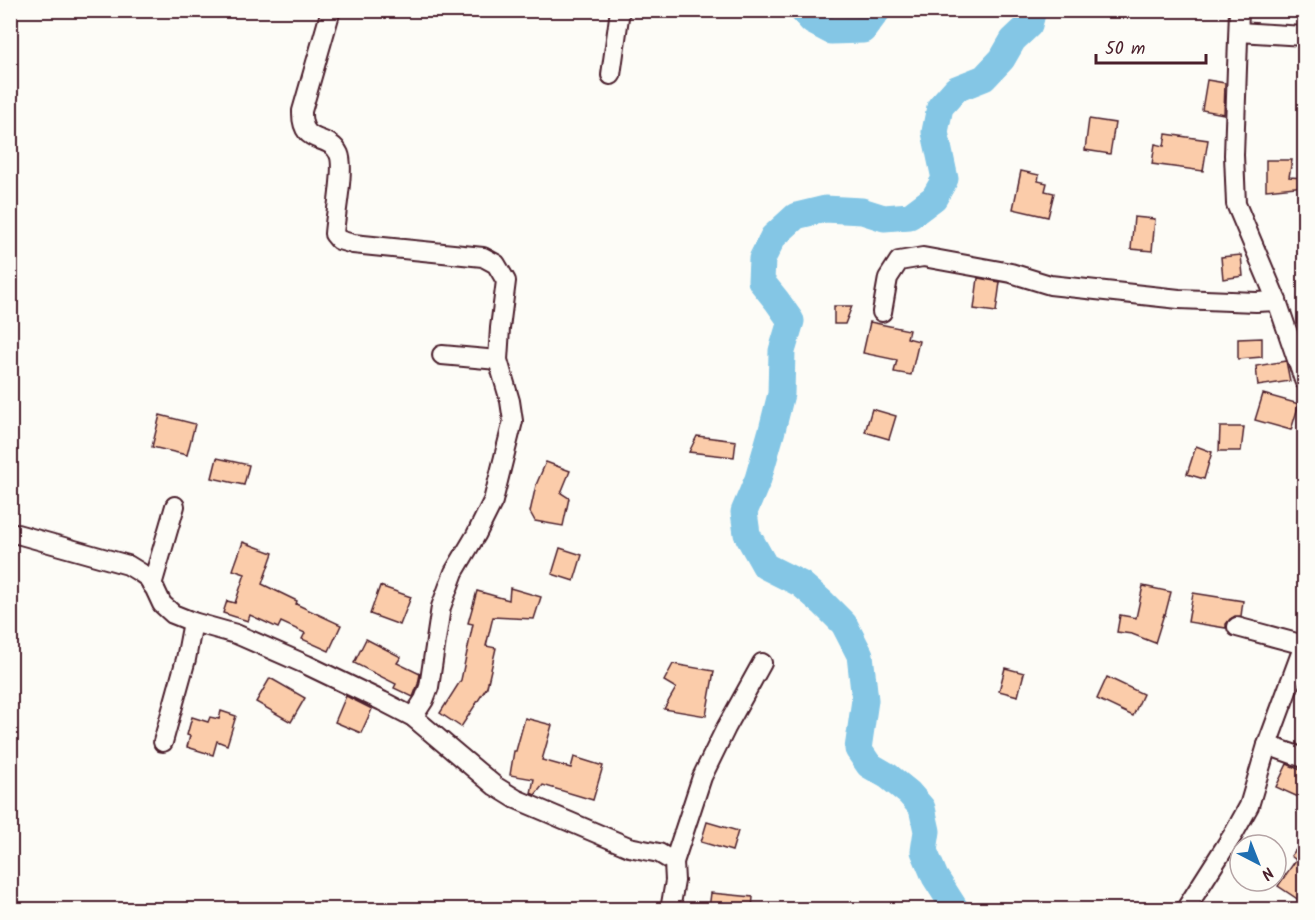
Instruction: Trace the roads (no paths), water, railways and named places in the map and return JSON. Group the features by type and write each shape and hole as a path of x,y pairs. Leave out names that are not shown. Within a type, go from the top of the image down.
{"street":[{"path":"331,10 302,111 302,122 309,134 335,147 340,155 341,170 334,234 339,240 353,244 483,257 496,264 506,281 498,360 510,401 513,421 508,446 493,501 454,572 441,607 429,687 413,717"},
{"path":"611,75 620,10"},
{"path":"1239,10 1234,155 1236,204 1277,301 1305,380"},
{"path":"1239,32 1305,36"},
{"path":"882,312 888,278 899,261 923,257 1011,273 1050,285 1179,299 1277,301"},
{"path":"442,355 498,360"},
{"path":"152,585 175,506"},
{"path":"10,532 128,565 148,578 162,604 173,614 236,634 307,665 413,717 495,786 516,799 629,847 659,853 674,862"},
{"path":"163,742 194,622"},
{"path":"1185,909 1249,806 1267,746 1305,645 1237,627"},
{"path":"670,909 675,881 674,862 702,777 762,663"},
{"path":"1267,746 1305,758"}],"waterway":[{"path":"802,10 812,21 831,31 863,30 878,10"},
{"path":"956,910 935,877 924,851 927,831 922,808 909,793 888,776 869,765 858,749 865,700 860,655 844,624 801,584 765,566 747,534 744,512 758,479 781,394 782,351 791,321 761,281 762,259 773,237 796,216 825,209 862,211 884,218 910,216 934,198 945,179 935,132 940,107 956,89 984,78 1002,59 1013,40 1029,25 1033,10"}]}
